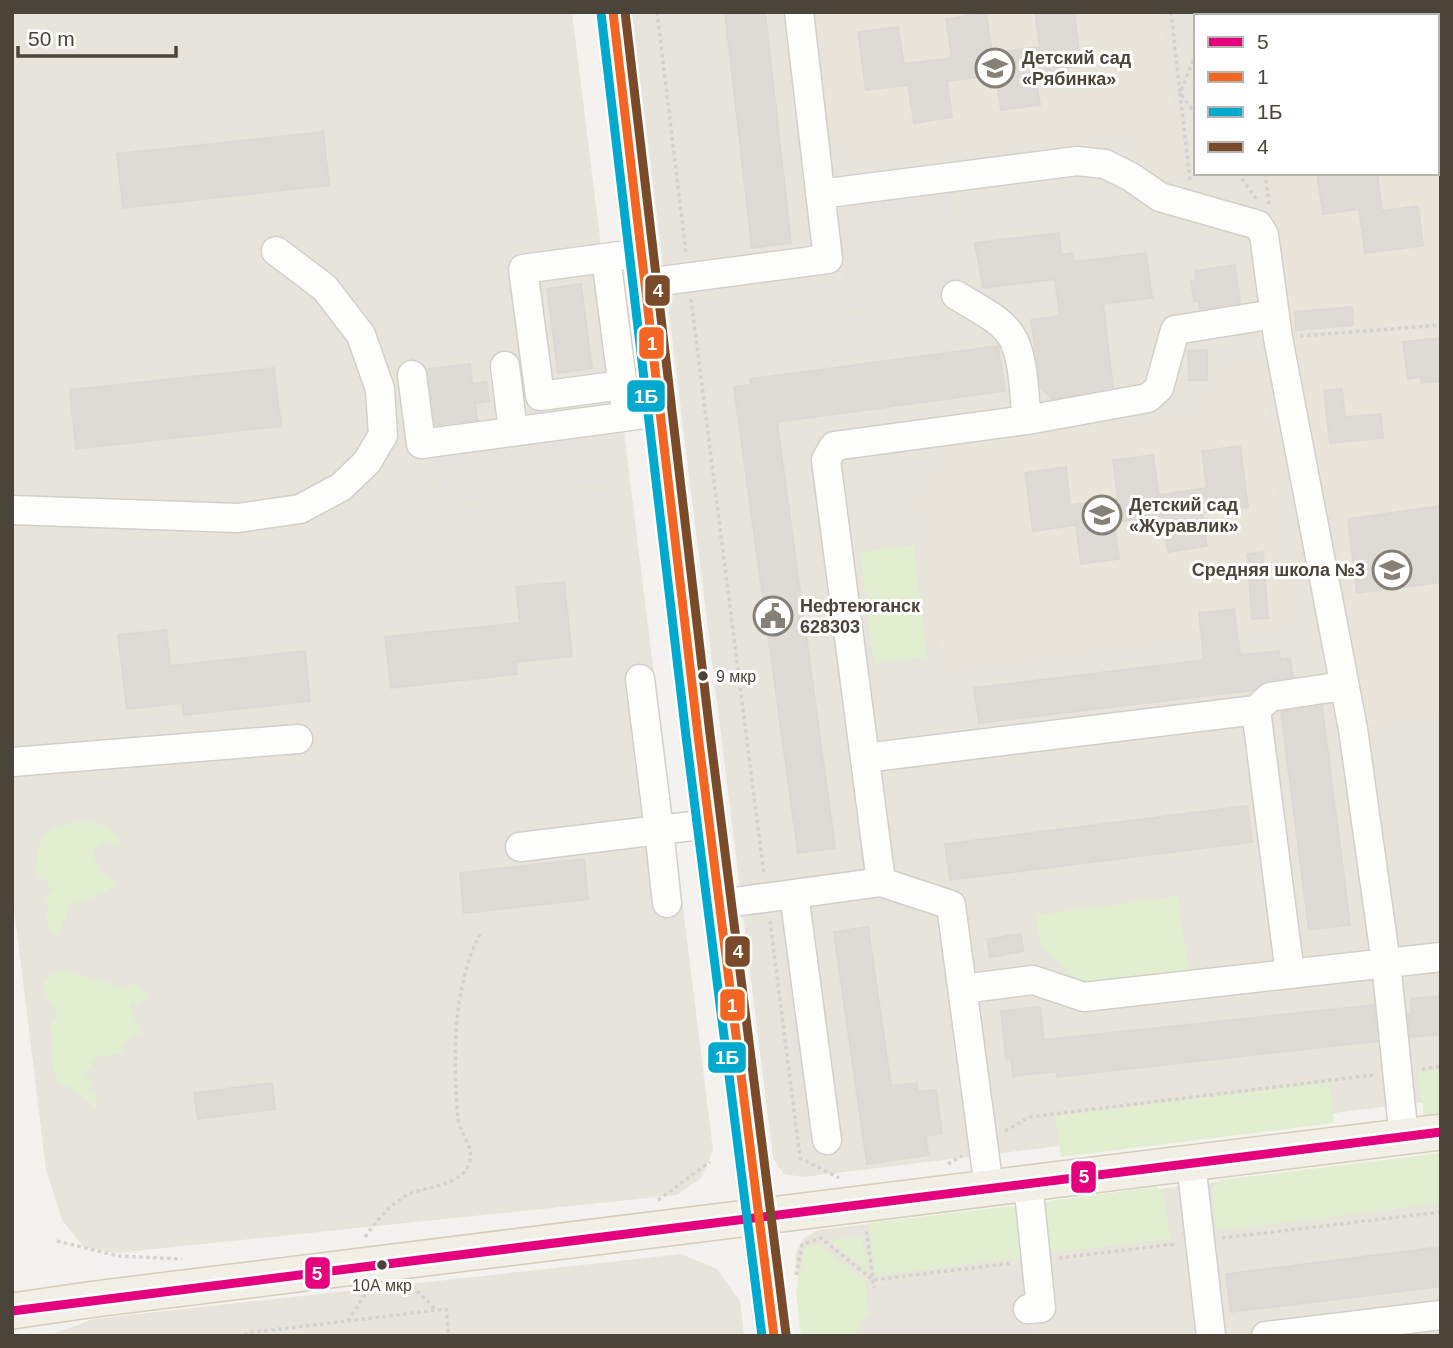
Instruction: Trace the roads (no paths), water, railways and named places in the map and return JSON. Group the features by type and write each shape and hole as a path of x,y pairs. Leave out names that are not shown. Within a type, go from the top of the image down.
{"main road":[{"path":"613,12 644,268 644,414 709,824 774,1336"},
{"path":"12,1311 95,1298 1441,1132"}],"lane":[{"path":"622,385 540,396 523,270 606,258 689,276 835,260 820,194 799,12"},
{"path":"820,194 1077,161 1105,164 1131,177 1160,197 1258,225 1264,235 1276,326 1353,729 1386,963 1404,1137"},
{"path":"12,510 238,518 300,509 341,487 368,462 383,435 382,412 380,389 361,335 325,288 276,251"},
{"path":"412,375 421,444 513,431 583,428 644,414 622,385 606,258"},
{"path":"956,295 1011,334 1017,348 1027,420"},
{"path":"881,882 826,460 834,446 1027,420 1148,398 1159,388 1175,330 1276,326"},
{"path":"505,366 513,431"},
{"path":"640,679 667,903"},
{"path":"865,758 1256,710 1270,697 1343,686"},
{"path":"1256,710 1290,974"},
{"path":"12,762 298,739"},
{"path":"520,847 709,824"},
{"path":"720,904 881,882 951,905 989,1188"},
{"path":"781,896 827,1140"},
{"path":"963,989 1033,981 1084,997 1441,957"},
{"path":"1191,1163 1211,1336"},
{"path":"1028,1183 1041,1308 1028,1309"},
{"path":"1266,1336 1441,1315"}],"place":[{"name":"Детский сад «Рябинка»","path":"995,68"},
{"name":"Детский сад «Журавлик»","path":"1102,515"},
{"name":"Средняя школа №3","path":"1392,570"},
{"name":"Нефтеюганск 628303","path":"773,616"},
{"name":"9 мкр","path":"703,676"},
{"name":"10А мкр","path":"382,1265"}]}
